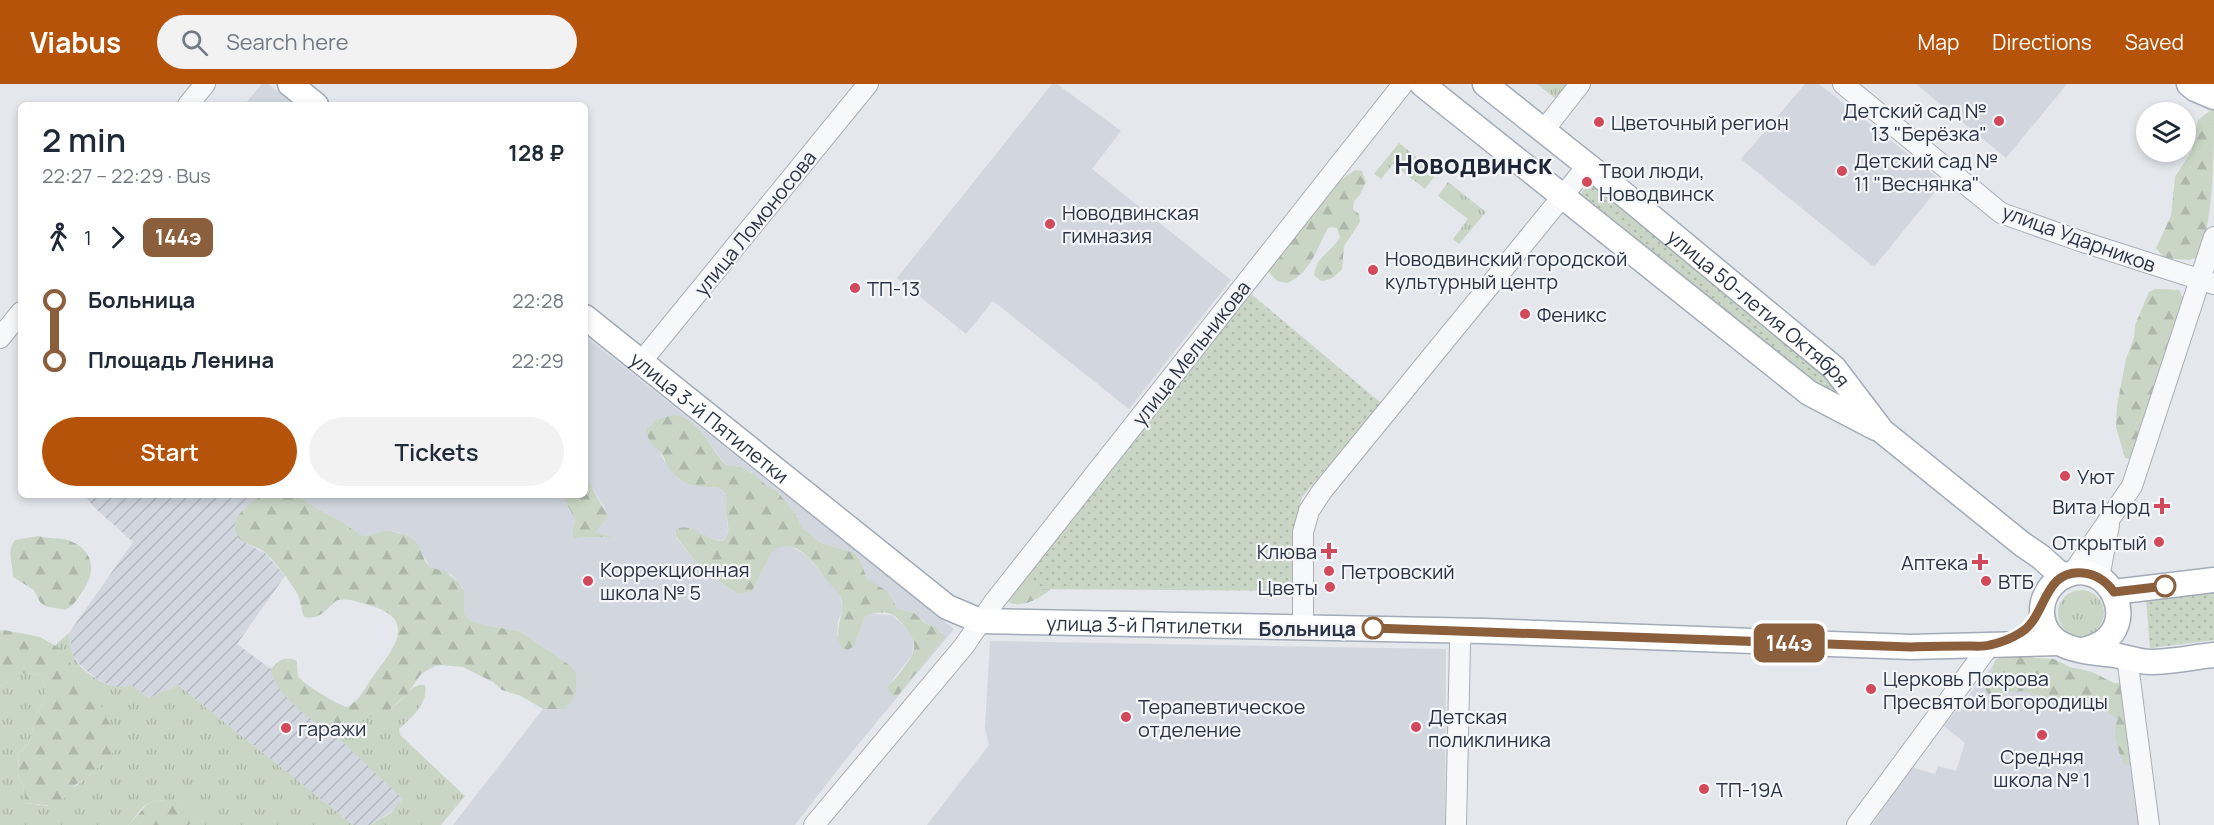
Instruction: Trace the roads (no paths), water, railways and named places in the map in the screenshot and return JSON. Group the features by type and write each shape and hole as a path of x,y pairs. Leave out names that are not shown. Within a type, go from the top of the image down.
{"main road":[{"path":"290,84 312,102"},
{"name":"улица 50-летия Октября","path":"1422,84 1809,393 1882,431 2041,557 2056,586"},
{"name":"улица 50-летия Октября","path":"1485,84 1588,165 1834,368 1882,431"},
{"path":"2189,84 2214,97"},
{"name":"улица 3-й Пятилетки","path":"588,319 947,607 980,621 1463,630 1900,646 2058,643"},
{"path":"1989,646 2020,633 2027,627 2056,586 2085,573 2111,595 2127,657"},
{"path":"2111,595 2214,580"},
{"path":"2056,586 2042,616 2045,627 2058,643 2073,649 2149,662 2214,655"},
{"path":"2082,650 2094,648 2109,637 2117,624 2111,595"}],"street":[{"path":"190,102 205,84"},
{"name":"улица Ломоносова","path":"641,362 868,84"},
{"name":"улица Мельникова","path":"814,825 964,646 980,621 1403,84"},
{"path":"1544,130 1580,84"},
{"name":"улица Ударников","path":"1843,84 2001,213 2208,282"},
{"path":"1303,626 1303,532 1309,511 1322,491 1588,165"},
{"path":"2056,586 2132,486 2208,282 2214,237"},
{"path":"1,334 18,315"},
{"path":"2110,517 2111,595"},
{"path":"1456,825 1460,644 1463,630"},
{"path":"1857,825 1989,646"},
{"path":"2127,657 2149,825"}],"place":[{"name":"Детский сад № 13 \"Берёзка\"","path":"1999,121"},
{"name":"Цветочный регион","path":"1599,122"},
{"name":"Детский сад № 11 \"Веснянка\"","path":"1842,171"},
{"name":"Твои люди, Новодвинск","path":"1587,182"},
{"name":"Новодвинская гимназия","path":"1050,224"},
{"name":"Новодвинский городской культурный центр","path":"1373,270"},
{"name":"ТП-13","path":"855,288"},
{"name":"Феникс","path":"1525,314"},
{"name":"Уют","path":"2065,476"},
{"name":"Вита Норд","path":"2162,506"},
{"name":"Открытый","path":"2159,542"},
{"name":"Клюва","path":"1329,551"},
{"name":"Аптека","path":"1980,562"},
{"name":"Петровский","path":"1329,571"},
{"name":"Коррекционная школа № 5","path":"588,581"},
{"name":"ВТБ","path":"1986,581"},
{"name":"Цветы","path":"1330,587"},
{"name":"Больница","path":"1373,628"},
{"name":"Церковь Покрова Пресвятой Богородицы","path":"1871,689"},
{"name":"Терапевтическое отделение","path":"1126,717"},
{"name":"Детская поликлиника","path":"1416,727"},
{"name":"гаражи","path":"286,728"},
{"name":"Средняя школа № 1","path":"2042,735"},
{"name":"ТП-19А","path":"1704,789"}],"district":[{"name":"Новодвинск","path":"1473,164"}]}
